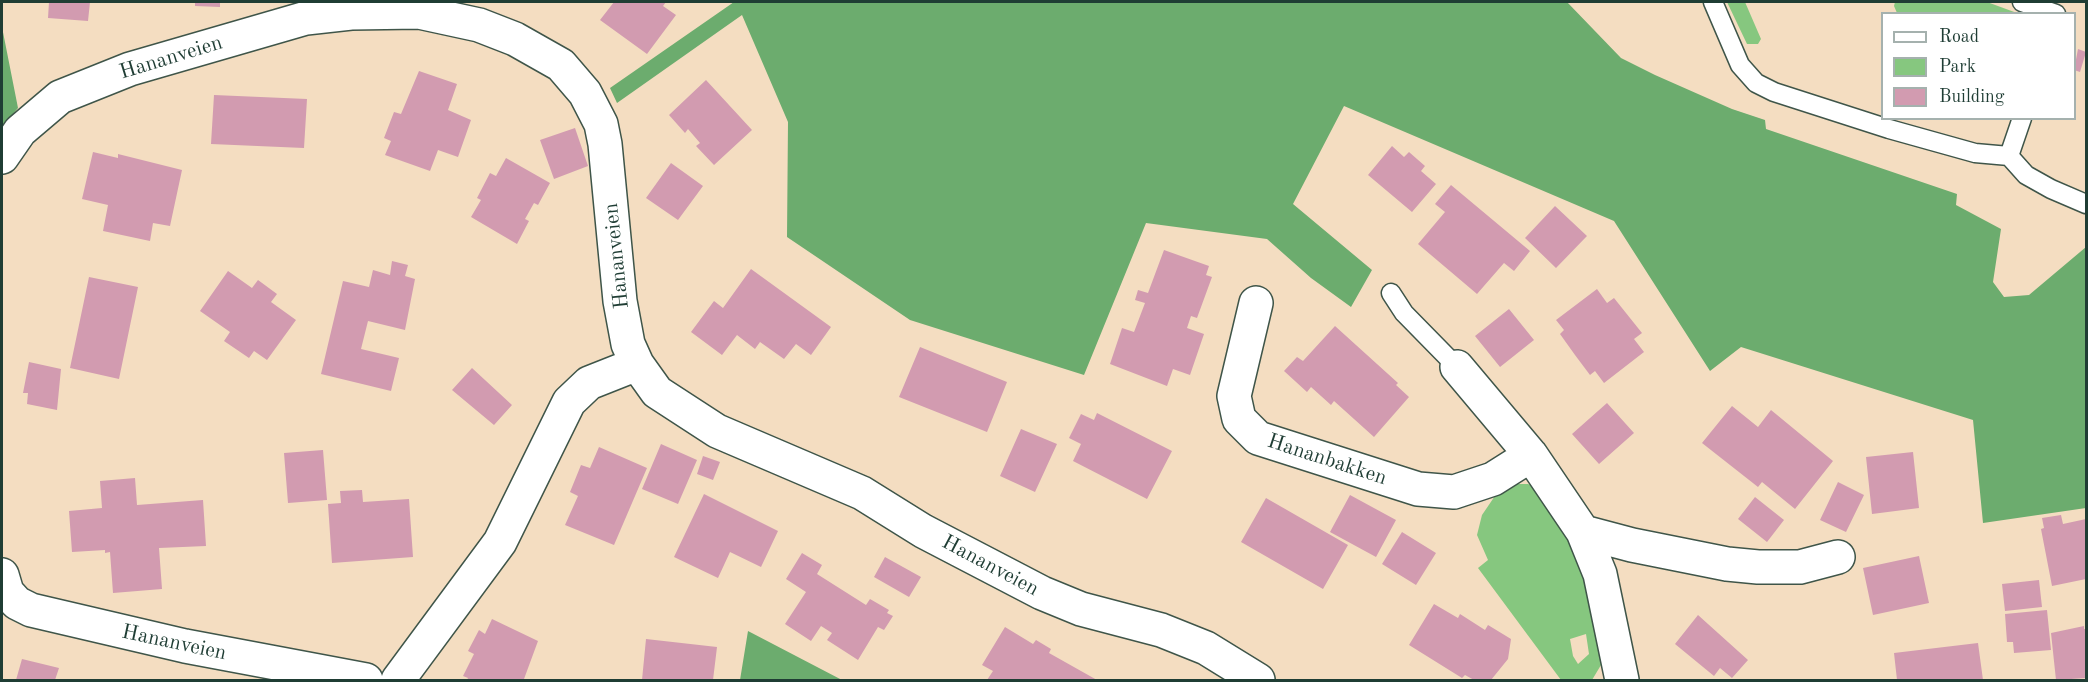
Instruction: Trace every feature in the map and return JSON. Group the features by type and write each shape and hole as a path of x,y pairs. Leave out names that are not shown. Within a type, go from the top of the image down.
{"street":[{"name":"Hananveien","path":"2,157 20,131 60,97 130,69 306,18 351,13 419,12 479,25 515,39 561,65 585,93 601,124 605,144 620,301 628,344 637,364 657,392 717,431 862,494 923,531 1042,593 1081,609 1179,637 1206,648 1258,681"},
{"name":"Hananbakken","path":"1256,303 1234,396 1239,419 1258,438 1418,489 1454,492 1493,479 1531,455"},
{"path":"398,681 500,542 569,402 589,382 637,364"},
{"path":"1457,367 1531,455 1584,532 1600,574 1622,681"},
{"path":"1584,532 1653,549 1758,567 1800,567 1838,557"},
{"name":"Hananveien","path":"2,575 7,592 17,603 31,610 185,646 366,681"}],"lane":[{"path":"1713,2 1740,65 1756,83 1889,129 1975,153 2008,156 2026,175 2086,204"},
{"path":"2022,2 2051,12"},
{"path":"2008,156 2021,120"},
{"path":"1391,293 1404,313 1457,367"}],"green space":[{"path":"734,2 1567,2 1621,58 1655,75 1732,109 1765,120 1766,129 1957,194 1956,205 2001,229 1993,282 2004,297 2029,295 2086,247 2086,508 1983,523 1973,420 1741,347 1710,371 1614,221 1344,106 1293,204 1372,270 1351,307 1311,278 1267,239 1146,223 1084,375 910,320 787,237 788,122 742,15 617,103 610,88"},
{"path":"1727,2 1745,2 1761,39 1758,44 1747,44"},
{"path":"1895,2 1987,2 2014,12 1897,12"},
{"path":"2,27 18,108 2,127"},
{"path":"1510,484 1528,484 1541,490 1583,559 1604,660 1592,680 1561,680 1478,568 1488,560 1477,535 1482,515 1499,490","holes":["1586,634 1589,654 1578,664 1573,656 1570,639"]},
{"path":"748,631 842,680 740,680"}],"building":[{"path":"49,2 90,2 88,21 48,18"},
{"path":"195,2 220,2 220,7 195,6"},
{"path":"614,2 666,2 663,6 676,15 647,54 600,20"},
{"path":"2078,49 2086,52 2080,72 2076,71"},
{"path":"419,71 457,84 448,110 471,120 458,157 438,150 430,171 385,155 391,141 384,138 394,112 401,114"},
{"path":"706,80 752,130 714,165 696,146 700,143 688,129 685,133 669,115"},
{"path":"214,95 307,99 304,148 211,144"},
{"path":"575,128 588,166 554,179 540,140"},
{"path":"1392,146 1404,157 1409,152 1425,166 1421,171 1436,184 1412,212 1368,175"},
{"path":"93,152 118,158 118,154 182,170 170,226 153,223 150,241 103,231 108,205 82,199"},
{"path":"506,158 550,183 538,205 534,203 525,219 529,221 517,244 471,217 481,200 477,198 490,173 496,176"},
{"path":"671,163 703,186 678,220 646,198"},
{"path":"1451,185 1530,251 1514,271 1504,263 1477,294 1418,244 1445,212 1435,204"},
{"path":"1555,206 1587,236 1556,268 1525,238"},
{"path":"1164,250 1209,266 1206,275 1212,277 1197,318 1191,316 1187,328 1204,334 1190,375 1173,369 1167,386 1110,364 1122,328 1134,332 1145,303 1135,300 1138,290 1148,293"},
{"path":"392,261 408,265 405,276 415,279 405,330 368,321 361,349 399,358 391,391 321,374 343,281 369,287 373,270 390,275"},
{"path":"751,269 831,327 811,355 796,344 784,359 760,342 755,349 737,335 722,355 691,332 714,301 723,308"},
{"path":"228,271 252,288 258,280 277,294 271,302 296,320 267,360 254,351 249,358 224,341 230,332 200,311"},
{"path":"89,277 138,287 119,379 70,368"},
{"path":"1597,289 1607,303 1614,298 1642,333 1634,339 1644,352 1604,383 1595,371 1590,375 1560,334 1564,330 1556,320"},
{"path":"1509,309 1534,340 1500,367 1475,336"},
{"path":"1335,326 1398,383 1396,385 1409,397 1374,437 1334,401 1331,405 1311,387 1307,392 1284,371 1297,357 1303,361"},
{"path":"920,347 1007,382 987,432 899,397"},
{"path":"29,362 61,369 57,410 27,404 28,393 23,393"},
{"path":"472,368 512,405 494,425 452,390"},
{"path":"1607,403 1634,433 1599,464 1572,434"},
{"path":"1732,406 1758,427 1771,410 1833,461 1795,509 1762,482 1758,487 1702,443"},
{"path":"1097,413 1172,451 1147,499 1073,461 1081,444 1069,438 1081,414 1094,420"},
{"path":"1021,429 1057,444 1035,492 1000,476"},
{"path":"661,444 697,460 678,504 642,489"},
{"path":"599,447 647,468 614,545 565,525 578,496 570,492 581,465 590,468"},
{"path":"323,450 327,500 288,503 284,453"},
{"path":"1913,452 1919,508 1872,514 1866,457"},
{"path":"703,456 720,462 713,480 697,474"},
{"path":"135,478 137,505 203,500 206,546 159,548 162,589 113,593 110,552 105,553 105,550 72,552 69,511 102,508 100,481"},
{"path":"1838,482 1864,495 1846,532 1820,520"},
{"path":"362,490 363,502 409,499 413,557 332,563 328,504 341,503 340,491"},
{"path":"704,494 778,531 761,567 730,552 718,578 674,557"},
{"path":"1350,495 1396,520 1376,557 1330,532"},
{"path":"1755,497 1784,520 1767,542 1738,519"},
{"path":"1266,498 1348,545 1323,589 1241,542"},
{"path":"2061,515 2063,524 2086,519 2086,579 2052,586 2041,529 2044,528 2042,518"},
{"path":"1402,532 1436,553 1416,585 1382,564"},
{"path":"802,553 822,565 817,574 866,605 870,599 889,610 887,613 893,616 884,630 878,627 858,660 827,640 832,633 821,626 811,641 785,624 806,592 786,579"},
{"path":"1919,556 1929,603 1873,615 1863,568"},
{"path":"885,557 921,577 909,597 874,577"},
{"path":"2039,580 2042,607 2005,611 2002,584"},
{"path":"1434,604 1458,618 1460,614 1485,630 1488,625 1511,639 1508,659 1491,680 1474,680 1465,675 1462,678 1409,645"},
{"path":"2047,610 2051,650 2014,653 2013,642 2007,642 2005,614"},
{"path":"1698,615 1748,660 1732,678 1720,668 1714,676 1675,644"},
{"path":"492,619 538,641 524,679 467,680 468,678 463,676 474,654 468,651 479,630 485,634"},
{"path":"2084,626 2086,629 2086,678 2056,680 2051,633"},
{"path":"1005,627 1033,644 1036,640 1051,649 1049,653 1097,680 987,680 993,671 982,665"},
{"path":"646,639 717,647 713,680 642,680"},
{"path":"1978,643 1983,680 1897,680 1894,653"},
{"path":"22,659 59,668 55,680 16,680"}]}
